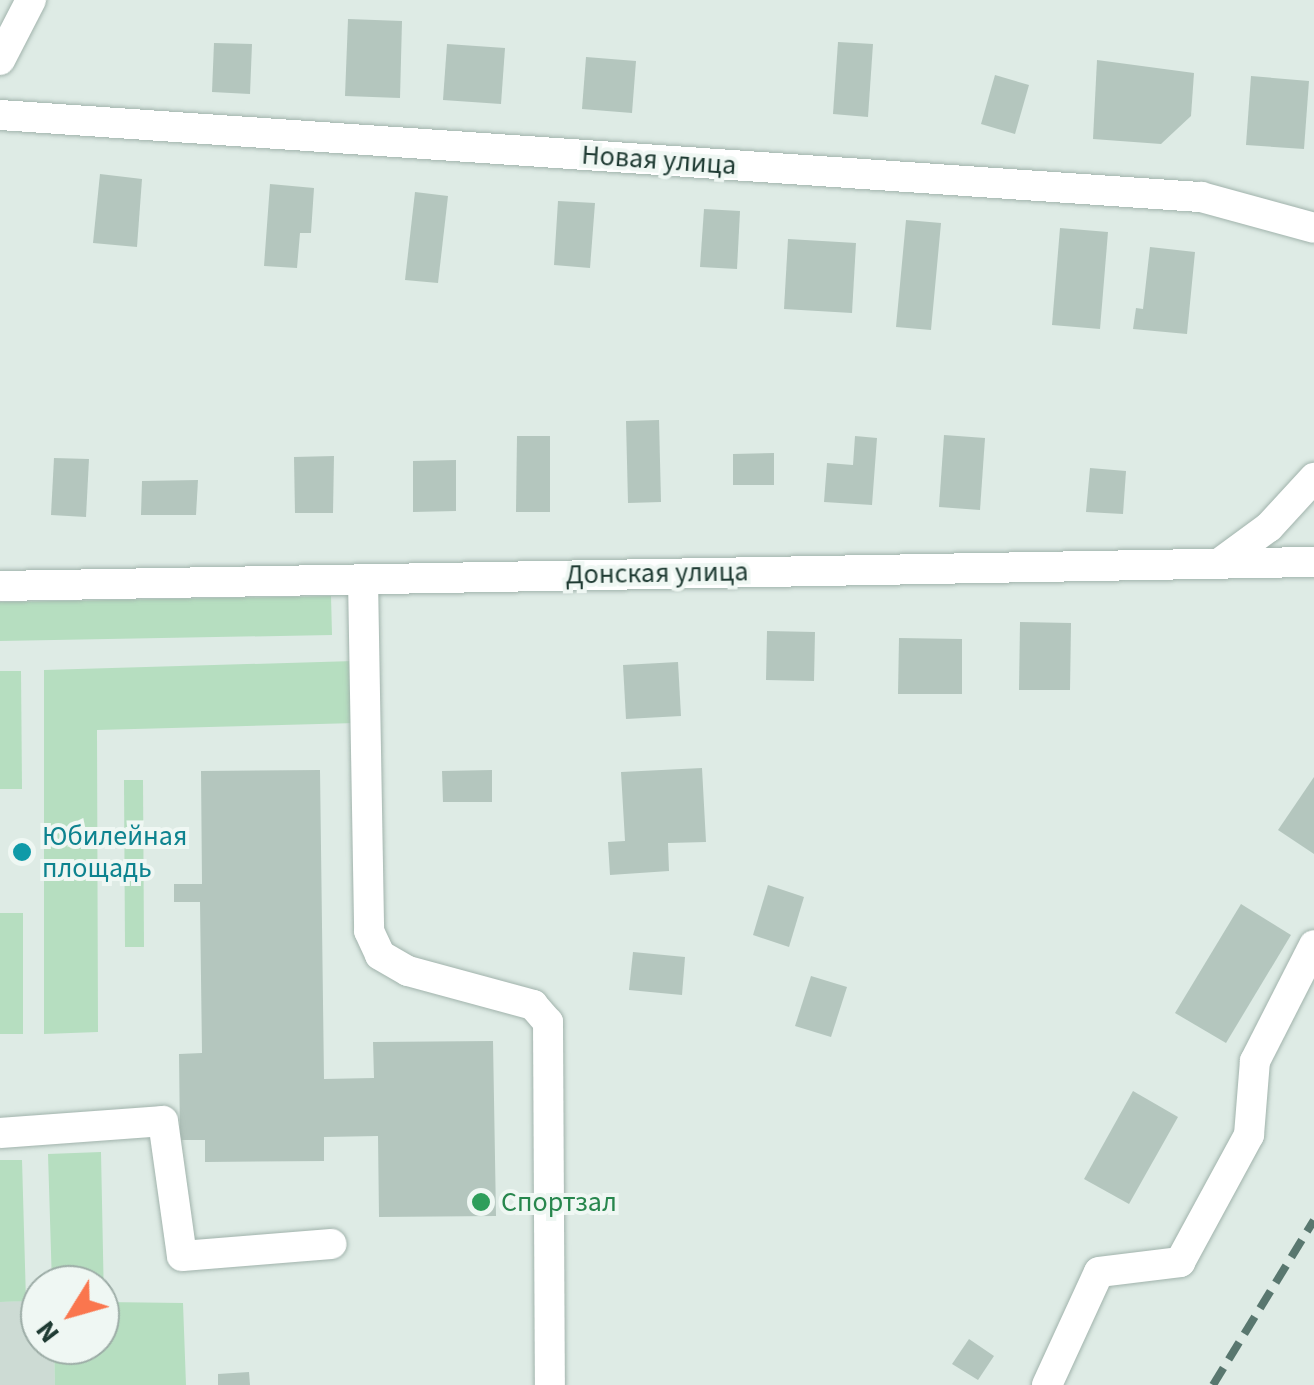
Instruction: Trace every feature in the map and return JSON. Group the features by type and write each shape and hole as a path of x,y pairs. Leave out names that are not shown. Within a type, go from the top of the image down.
{"street":[{"path":"0,60 31,0"},
{"name":"Новая улица","path":"0,115 1202,196 1314,228"},
{"path":"1221,562 1270,527 1314,478"},
{"name":"Донская улица","path":"0,586 1314,562"},
{"path":"363,579 369,931 380,956 408,971 533,1004 548,1022 550,1385"},
{"path":"1047,1385 1099,1272 1180,1262 1248,1136 1255,1060 1314,945"},
{"path":"0,1132 163,1121 182,1256 332,1244"}],"shaded area":[{"path":"20,1301 20,1365 54,1365 55,1385 0,1385 0,1302"}],"green space":[{"path":"331,596 332,635 0,641 0,602"},
{"path":"354,661 356,723 97,730 98,1032 44,1034 44,670"},
{"path":"0,671 21,671 22,789 0,789"},
{"path":"124,780 143,780 144,947 125,947"},
{"path":"0,913 23,913 23,1034 0,1034"},
{"path":"101,1152 103,1265 51,1265 48,1154"},
{"path":"0,1160 22,1160 25,1265 20,1265 20,1301 0,1302"},
{"path":"120,1302 183,1303 186,1385 55,1385 54,1365 120,1365"}],"building":[{"path":"348,19 402,21 400,98 345,96"},
{"path":"838,42 873,44 868,117 833,114"},
{"path":"214,43 252,44 250,94 212,92"},
{"path":"447,44 505,48 501,104 443,100"},
{"path":"586,57 636,61 632,113 582,109"},
{"path":"1097,60 1194,73 1191,116 1161,144 1093,139"},
{"path":"995,75 1029,85 1015,134 981,124"},
{"path":"1251,76 1309,81 1304,149 1246,145"},
{"path":"100,174 142,179 137,247 93,243"},
{"path":"270,184 314,188 311,233 300,233 297,268 264,266"},
{"path":"415,192 448,196 438,283 405,280"},
{"path":"558,201 595,203 590,268 554,265"},
{"path":"704,209 740,211 737,269 700,267"},
{"path":"906,220 941,223 931,330 896,327"},
{"path":"1060,228 1108,232 1100,329 1052,325"},
{"path":"788,239 856,243 852,313 784,309"},
{"path":"1150,247 1195,252 1187,334 1133,329 1136,308 1143,309"},
{"path":"659,420 661,502 628,503 626,421"},
{"path":"944,435 985,438 980,510 939,507"},
{"path":"517,436 550,436 550,512 516,512"},
{"path":"855,436 877,438 872,505 824,502 827,463 853,465"},
{"path":"774,453 774,485 733,485 733,454"},
{"path":"334,456 333,513 295,513 294,457"},
{"path":"54,458 89,459 86,517 51,515"},
{"path":"456,460 456,511 413,512 413,461"},
{"path":"1090,468 1126,471 1123,514 1086,512"},
{"path":"198,480 196,515 141,515 142,481"},
{"path":"1020,622 1071,623 1070,690 1019,690"},
{"path":"767,631 815,632 814,681 766,680"},
{"path":"899,638 962,639 962,694 898,694"},
{"path":"678,662 681,716 626,719 623,665"},
{"path":"702,768 706,842 668,843 669,871 610,875 608,842 625,841 621,772"},
{"path":"320,770 324,1079 374,1078 373,1042 493,1041 496,1216 379,1217 378,1136 324,1137 324,1161 205,1162 205,1140 180,1140 179,1054 202,1053 200,902 174,902 174,884 202,884 201,771"},
{"path":"492,770 492,802 443,802 442,771"},
{"path":"1314,777 1314,854 1278,830"},
{"path":"768,885 804,897 789,947 753,935"},
{"path":"1241,904 1291,935 1226,1043 1175,1013"},
{"path":"633,952 685,957 682,995 629,990"},
{"path":"811,976 847,987 831,1037 795,1026"},
{"path":"1133,1091 1178,1117 1129,1204 1084,1179"},
{"path":"969,1339 994,1356 978,1380 952,1364"},
{"path":"249,1372 250,1385 218,1385 218,1374"}],"railway":[{"path":"1213,1385 1314,1220"}],"place":[{"name":"Юбилейная площадь","path":"22,852"},
{"name":"Спортзал","path":"481,1202"}]}
